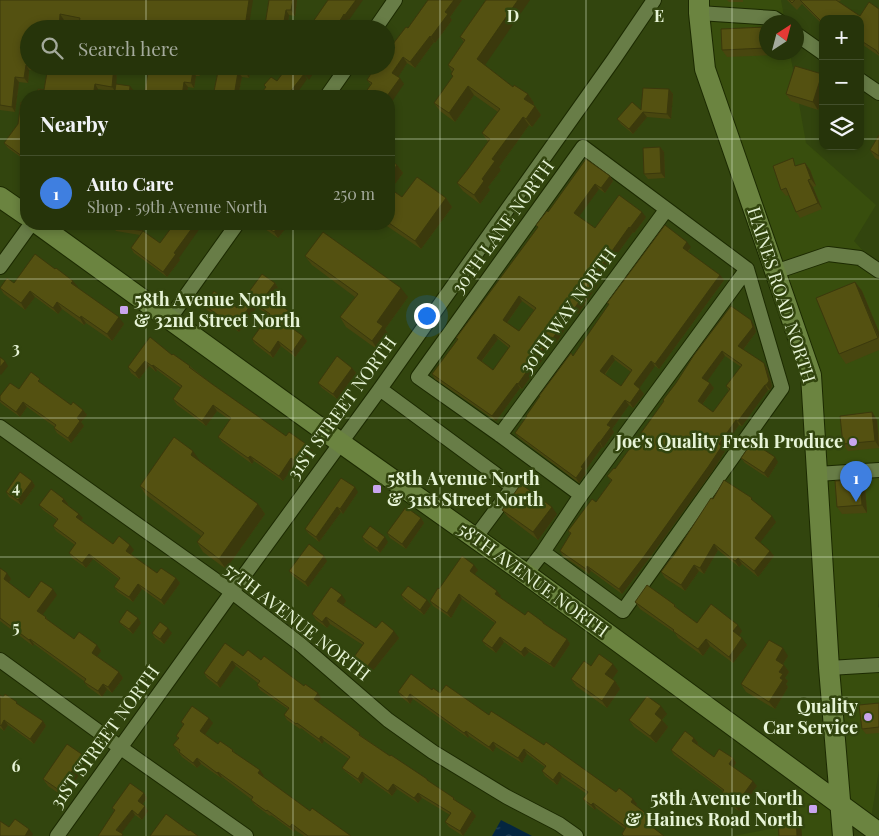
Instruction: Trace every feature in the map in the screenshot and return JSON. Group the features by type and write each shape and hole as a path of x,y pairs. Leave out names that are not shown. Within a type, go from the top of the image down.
{"street":[{"path":"382,20 396,0"},
{"name":"31ST STREET NORTH","path":"57,836 380,389 654,0"},
{"path":"699,7 759,16"},
{"name":"HAINES ROAD NORTH","path":"699,7 705,69 811,374 843,836"},
{"path":"804,40 819,50"},
{"path":"331,90 342,75"},
{"path":"864,83 879,93"},
{"name":"30TH LANE NORTH","path":"500,435 418,377 582,147 666,210"},
{"path":"0,197 20,211"},
{"path":"543,552 624,611 782,388 747,269 666,210"},
{"name":"30TH WAY NORTH","path":"500,435 666,210"},
{"path":"0,267 27,230"},
{"name":"58TH AVENUE NORTH","path":"46,230 526,574 879,833"},
{"path":"170,318 233,230"},
{"path":"775,272 828,254 860,258 879,271"},
{"path":"526,574 581,495 747,269"},
{"path":"380,389 513,487 476,538"},
{"name":"57TH AVENUE NORTH","path":"0,427 232,592 300,644 388,720 433,752 507,797 559,824 576,836"},
{"path":"500,435 581,495"},
{"path":"817,474 879,470"},
{"path":"0,660 246,836"},
{"path":"830,668 879,665"}],"shaded area":[{"path":"705,0 781,0 784,15 775,11 705,6"},
{"path":"706,21 759,25 759,60 791,60 806,143 876,205 854,241 864,252 826,248 779,263 712,67"},
{"path":"827,261 857,265 879,280 879,463 824,466 784,276"},
{"path":"879,477 879,658 836,661 825,480"},
{"path":"879,672 879,770 871,818 848,802 837,675"},
{"path":"801,785 835,810 836,836 733,836 786,826"}],"water":[{"path":"501,820 532,836 492,836"}],"building":[{"path":"0,0 249,0 246,20 80,20 80,18 60,14 60,20 20,20 20,75 24,75 24,78 15,77 12,107 0,105"},
{"path":"269,0 293,0 291,10 286,10 284,20 266,20"},
{"path":"328,0 356,0 340,20 314,20"},
{"path":"428,0 454,0 445,12 448,14 410,62 403,57 395,69 395,41 406,27 408,28"},
{"path":"486,0 518,0 477,59 513,87 514,85 528,94 524,99 535,106 526,119 523,117 492,159 495,161 482,179 484,181 474,195 457,183 490,139 482,133 500,109 468,86 449,113 434,103 453,76 451,74 454,69 448,65 465,40 460,37"},
{"path":"800,0 836,0 858,15 819,15 819,19"},
{"path":"869,2 879,9 879,54 864,43 864,15 861,15"},
{"path":"759,27 759,48 722,50 721,29"},
{"path":"795,66 819,73 819,83 813,102 786,94"},
{"path":"47,75 113,75 112,87 95,84 94,90 44,90"},
{"path":"148,75 192,75 191,83 184,82 183,90 145,90"},
{"path":"217,75 238,75 235,90 214,90"},
{"path":"281,75 303,75 292,90 264,90 266,87 264,85 271,77 277,81"},
{"path":"370,75 395,75 400,78 391,90 367,90 372,83 367,80"},
{"path":"116,84 130,86 130,90 115,90"},
{"path":"643,88 669,89 667,114 643,112 629,129 617,119 632,102 641,110"},
{"path":"20,109 20,155 4,143 18,124"},
{"path":"879,135 879,156 870,150"},
{"path":"660,147 661,173 644,174 643,148"},
{"path":"793,158 795,166 805,163 811,179 808,180 818,203 796,212 786,188 781,190 773,166"},
{"path":"586,159 610,176 601,188 595,184 574,213 595,228 619,195 642,212 595,275 597,276 553,338 551,337 518,384 492,416 432,374 458,339 456,338 538,227 536,225 548,212","holes":["519,296 536,308 519,331 503,320","494,334 510,346 493,370 477,358"]},
{"path":"417,177 446,198 415,241 395,227 395,192 402,197"},
{"path":"665,225 687,242 683,248 720,275 655,364 651,361 634,384 640,389 630,403 625,400 607,425 611,427 581,467 583,468 576,478 515,433 539,396 571,353 573,356 609,304 607,303","holes":["612,355 632,370 621,386 600,371"]},
{"path":"170,230 191,230 163,272 131,248 143,231 160,243"},
{"path":"323,232 401,288 377,322 383,326 372,341 340,317 358,294 305,256"},
{"path":"35,254 73,281 71,283 119,317 107,334 57,302 53,308 30,291 21,303 0,288 7,278 14,283"},
{"path":"262,274 275,283 266,295 289,311 282,321 303,336 292,352 278,341 270,353 252,339 270,314 253,302 235,327 204,305 214,291 237,308"},
{"path":"855,282 878,338 839,354 816,298"},
{"path":"731,306 751,320 753,327 738,346 764,363 769,381 738,421 736,420 719,444 722,446 708,467 619,589 587,566 586,569 560,551 571,533 568,531 592,499 596,502 612,480 607,476 615,469 664,401 694,355","holes":["722,351 742,365 726,386 730,389 713,412 698,401 710,383 702,378"]},
{"path":"150,337 172,355 286,436 289,432 309,446 298,463 291,458 279,476 250,456 248,458 218,437 231,418 213,405 202,421 173,399 182,386 153,365 145,361 135,373 128,367"},
{"path":"337,356 352,368 333,394 318,383"},
{"path":"0,357 5,361 0,367"},
{"path":"31,372 40,379 38,381 71,405 73,402 83,410 77,418 80,421 68,438 54,428 56,425 23,402 16,412 0,400 0,396 10,383 19,389"},
{"path":"872,412 875,441 843,444 840,416"},
{"path":"174,437 193,451 191,455 258,504 219,559 197,542 204,533 140,486"},
{"path":"752,442 775,457 764,473 741,458"},
{"path":"20,472 32,481 18,500 6,492"},
{"path":"341,478 355,487 340,509 337,507 316,537 305,529"},
{"path":"860,479 862,505 837,507 835,481"},
{"path":"724,480 752,498 772,516 755,538 770,551 754,571 738,558 735,561 714,544 700,568 694,565 681,585 661,572 711,498 713,499"},
{"path":"521,484 552,507 533,532 502,510"},
{"path":"51,489 64,499 62,501 79,514 76,517 113,544 119,536 130,545 126,551 157,573 161,568 176,578 161,600 138,584 129,597 114,587 120,578 89,554 82,563 69,553 76,543 53,526 58,519 39,505"},
{"path":"406,507 421,518 402,544 387,533"},
{"path":"370,526 385,537 377,548 362,537"},
{"path":"309,544 324,556 305,582 289,571"},
{"path":"462,556 474,565 470,571 497,591 495,594 525,615 528,611 567,639 550,664 525,647 521,652 500,637 492,648 482,641 496,622 459,594 447,613 430,601"},
{"path":"0,568 7,573 4,579 29,598 41,581 53,589 37,611 74,639 79,632 97,645 92,653 119,672 108,687 103,684 98,691 84,682 86,679 0,618"},
{"path":"647,585 697,623 711,604 738,625 733,631 742,638 729,657 706,639 698,649 635,602"},
{"path":"408,586 427,600 420,610 401,595"},
{"path":"331,587 342,595 337,601 376,628 382,621 394,631 367,667 354,657 364,643 326,617 322,622 312,614"},
{"path":"127,610 138,618 129,629 119,622"},
{"path":"160,622 168,628 160,639 152,633"},
{"path":"769,640 783,648 776,660 784,665 779,672 783,674 780,678 783,680 769,702 741,684"},
{"path":"225,643 243,656 248,650 261,660 264,656 304,686 305,684 318,693 314,699 360,733 359,735 472,811 460,831 445,822 451,813 418,793 414,798 393,784 388,791 362,772 358,779 342,768 350,757 321,736 319,739 284,715 289,708 257,685 260,681 232,661 217,683 204,673"},
{"path":"599,654 613,664 605,674 615,681 602,701 571,679 584,661 591,666"},
{"path":"411,674 432,690 433,688 440,693 446,685 489,715 491,711 544,745 546,742 616,792 619,788 633,799 631,802 655,820 651,826 664,836 624,836 622,834 626,827 593,803 591,805 583,799 588,792 559,772 553,780 542,771 546,766 524,749 518,758 493,742 489,747 466,731 464,733 410,694 407,699 398,692"},
{"path":"5,694 43,721 30,739 4,720 0,725 0,695 3,697"},
{"path":"647,696 661,706 655,714 662,720 650,736 629,720"},
{"path":"879,703 879,727 862,729 859,705"},
{"path":"192,706 209,718 200,731 218,744 220,741 233,750 260,770 258,773 310,811 312,808 351,836 308,836 292,824 290,827 266,811 251,800 253,797 197,758 193,763 179,752 180,750 173,745 179,738 176,736 184,724 181,722"},
{"path":"685,731 694,738 692,741 714,757 719,749 733,758 729,764 753,781 735,806 720,796 724,790 671,750"},
{"path":"67,744 83,755 59,790 43,779"},
{"path":"130,783 144,793 138,801 145,806 138,815 132,810 116,830 123,834 122,836 98,836 115,810 112,808"},
{"path":"166,814 189,831 198,836 150,836"},
{"path":"796,815 797,836 779,836 778,816"},
{"path":"15,819 29,829 25,836 0,836 0,821 9,827"}],"place":[{"name":"58th Avenue North & 32nd Street North","path":"124,310"},
{"name":"Joe's Quality Fresh Produce","path":"853,442"},
{"name":"58th Avenue North & 31st Street North","path":"377,489"},
{"name":"Auto Care","path":"856,502"},
{"name":"Quality Car Service","path":"868,717"},
{"name":"58th Avenue North & Haines Road North","path":"813,809"}]}
